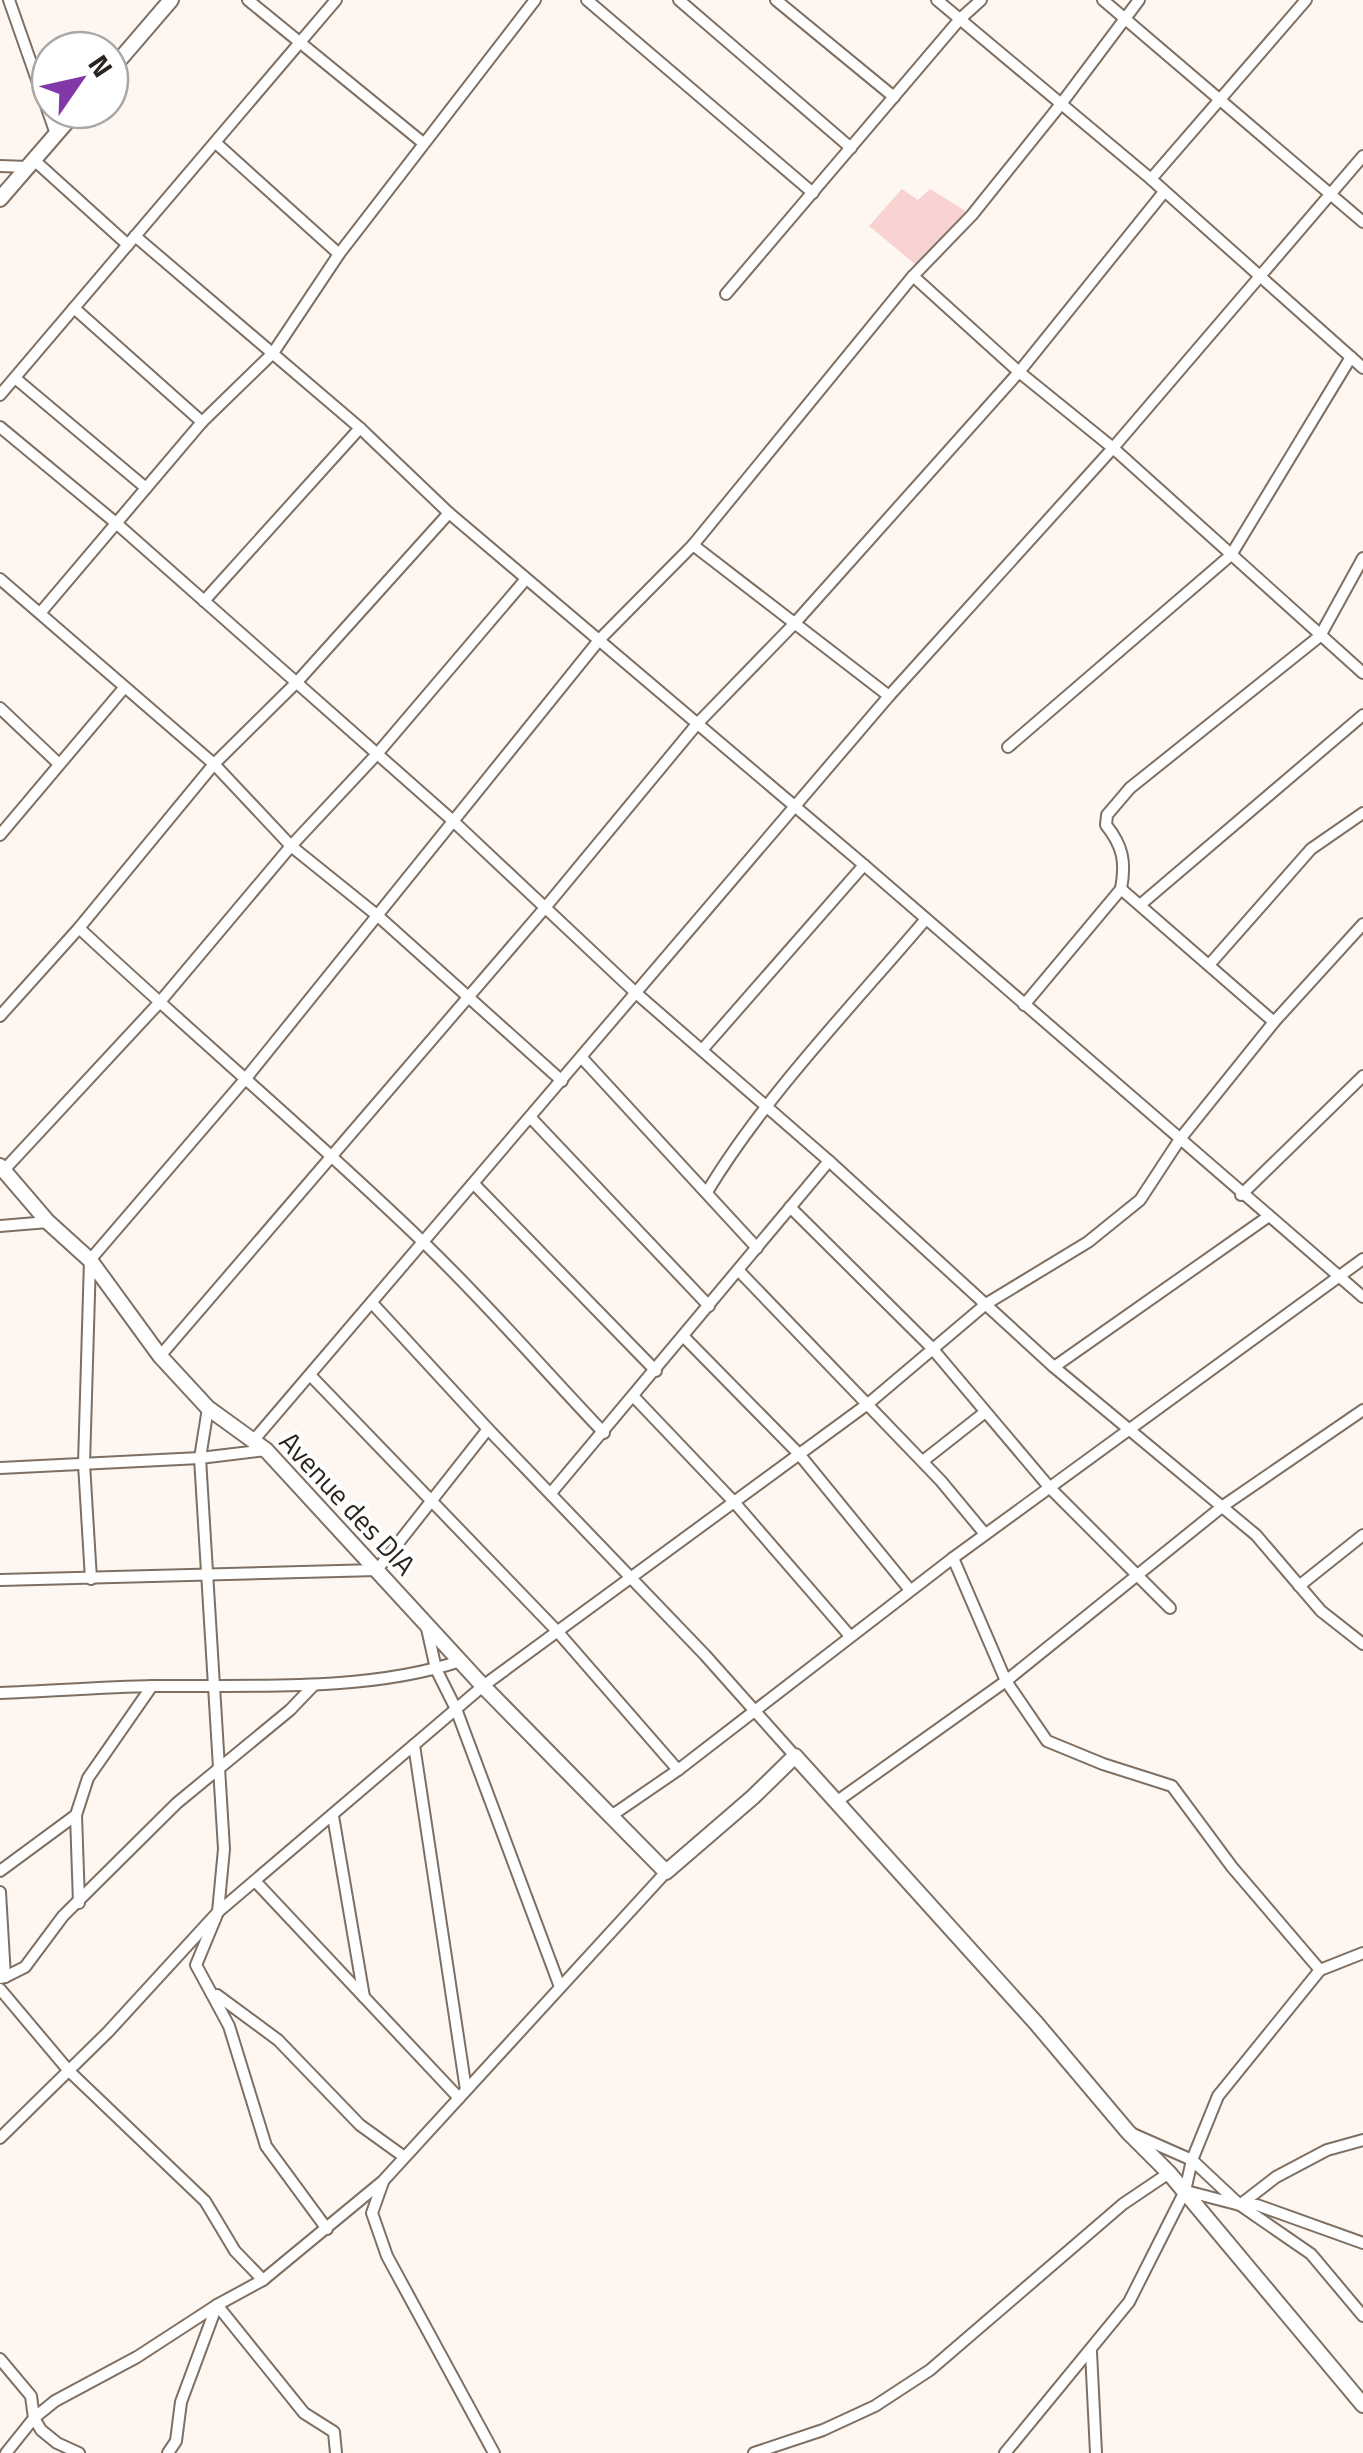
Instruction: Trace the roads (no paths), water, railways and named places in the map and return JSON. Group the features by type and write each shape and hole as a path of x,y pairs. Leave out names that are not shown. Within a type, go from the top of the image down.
{"street":[{"path":"9,0 56,134"},
{"path":"248,0 422,142"},
{"path":"0,395 336,0"},
{"path":"40,612 202,422 273,353 422,142 535,0"},
{"path":"587,0 813,193"},
{"path":"679,0 851,148"},
{"path":"776,0 894,97"},
{"path":"937,0 1150,179 1363,368"},
{"path":"726,294 980,0"},
{"path":"1103,0 1363,222"},
{"path":"91,1579 84,1464 90,1260 247,1077 600,638 693,545 913,276 972,215 1139,0"},
{"path":"1150,179 1306,0"},
{"path":"130,46 166,2"},
{"path":"0,199 60,130"},
{"path":"217,144 340,254"},
{"path":"0,1468 200,1458 259,1445 310,1375 889,696 1113,448 1363,156"},
{"path":"0,166 31,164 273,353 360,428 449,513 600,638 1363,1297"},
{"path":"160,1356 697,724 794,624 1019,372 1164,192"},
{"path":"913,276 1019,372 1113,448 1363,673"},
{"path":"74,308 202,422"},
{"path":"1008,747 1231,555 1351,357"},
{"path":"14,378 146,488"},
{"path":"0,428 298,682 1054,1367 1256,1535 1322,1611 1363,1644"},
{"path":"204,601 360,428"},
{"path":"0,1016 214,764 298,682 449,513"},
{"path":"693,545 889,696"},
{"path":"1024,1005 1121,889 1125,859 1119,841 1106,825 1107,815 1130,788 1320,636 1363,558"},
{"path":"0,579 214,764 291,846 378,916 562,1081"},
{"path":"2,1168 159,1003 526,579"},
{"path":"0,834 124,688"},
{"path":"0,708 59,764"},
{"path":"1140,905 1363,715"},
{"path":"1209,965 1311,849 1363,813"},
{"path":"702,1050 864,865"},
{"path":"1121,889 1274,1022"},
{"path":"707,1192 722,1166 926,919"},
{"path":"0,2138 70,2071 218,1912 483,1686 868,1403 986,1304 1088,1242 1140,1200 1180,1139 1274,1022 1363,924"},
{"path":"78,928 247,1077 424,1242 604,1433"},
{"path":"582,1058 757,1248"},
{"path":"1241,1195 1363,1076"},
{"path":"530,1118 709,1306"},
{"path":"552,1493 829,1161"},
{"name":"Avenue des DIA","path":"2,1168 48,1222 90,1260 160,1356 208,1408 259,1445 483,1686 666,1872"},
{"path":"474,1184 656,1371"},
{"path":"790,1207 931,1347 1050,1488 1170,1608"},
{"path":"1054,1367 1269,1216"},
{"path":"0,1226 48,1222"},
{"path":"612,1816 678,1770 952,1558 1363,1260"},
{"path":"738,1270 868,1403 985,1534"},
{"path":"372,1303 756,1710 1036,2023 1128,2132 1169,2173 1363,2405"},
{"path":"684,1336 799,1454 910,1590"},
{"path":"310,1375 557,1631 678,1770"},
{"path":"634,1398 734,1502 850,1636"},
{"path":"196,1966 218,1912 224,1849 200,1458 208,1408"},
{"path":"836,1802 1006,1681 1223,1506 1363,1410"},
{"path":"922,1461 984,1413"},
{"path":"0,1580 377,1570 488,1429"},
{"path":"1299,1586 1363,1536"},
{"path":"952,1558 1006,1681 1047,1740 1103,1764 1172,1786 1232,1867 1320,1970"},
{"path":"425,1623 436,1669 456,1709 560,1987"},
{"path":"0,1693 152,1686 314,1685 436,1669 460,1661"},
{"path":"2,1981 25,1966 63,1916 177,1803 314,1685"},
{"path":"79,1903 76,1816 88,1778 152,1686"},
{"path":"414,1745 462,2094"},
{"path":"7,2452 34,2418 66,2394 138,2357 263,2280 383,2181 666,1872 795,1756"},
{"path":"0,1871 76,1816"},
{"path":"332,1816 364,1997"},
{"path":"255,1881 462,2094"},
{"path":"0,1892 2,1981 70,2071 205,2201 235,2250 263,2280"},
{"path":"1005,2453 1130,2302 1184,2191 1218,2096 1320,1970 1363,1954"},
{"path":"196,1966 221,2001 278,2040 360,2126 403,2156"},
{"path":"196,1966 229,2026 266,2146 327,2229"},
{"path":"1128,2132 1192,2160 1240,2205 1310,2254 1363,2316"},
{"path":"1240,2205 1328,2150 1363,2140"},
{"path":"754,2453 822,2430 875,2406 930,2370 1123,2204 1169,2173"},
{"path":"383,2181 372,2214 387,2256 494,2453"},
{"path":"1184,2191 1240,2205 1257,2205 1363,2243"},
{"path":"168,2453 176,2441 181,2402 217,2305"},
{"path":"217,2305 304,2412 334,2432 336,2453"},
{"path":"1090,2352 1096,2453"},
{"path":"0,2359 31,2396 34,2418 41,2430 79,2453"}]}
